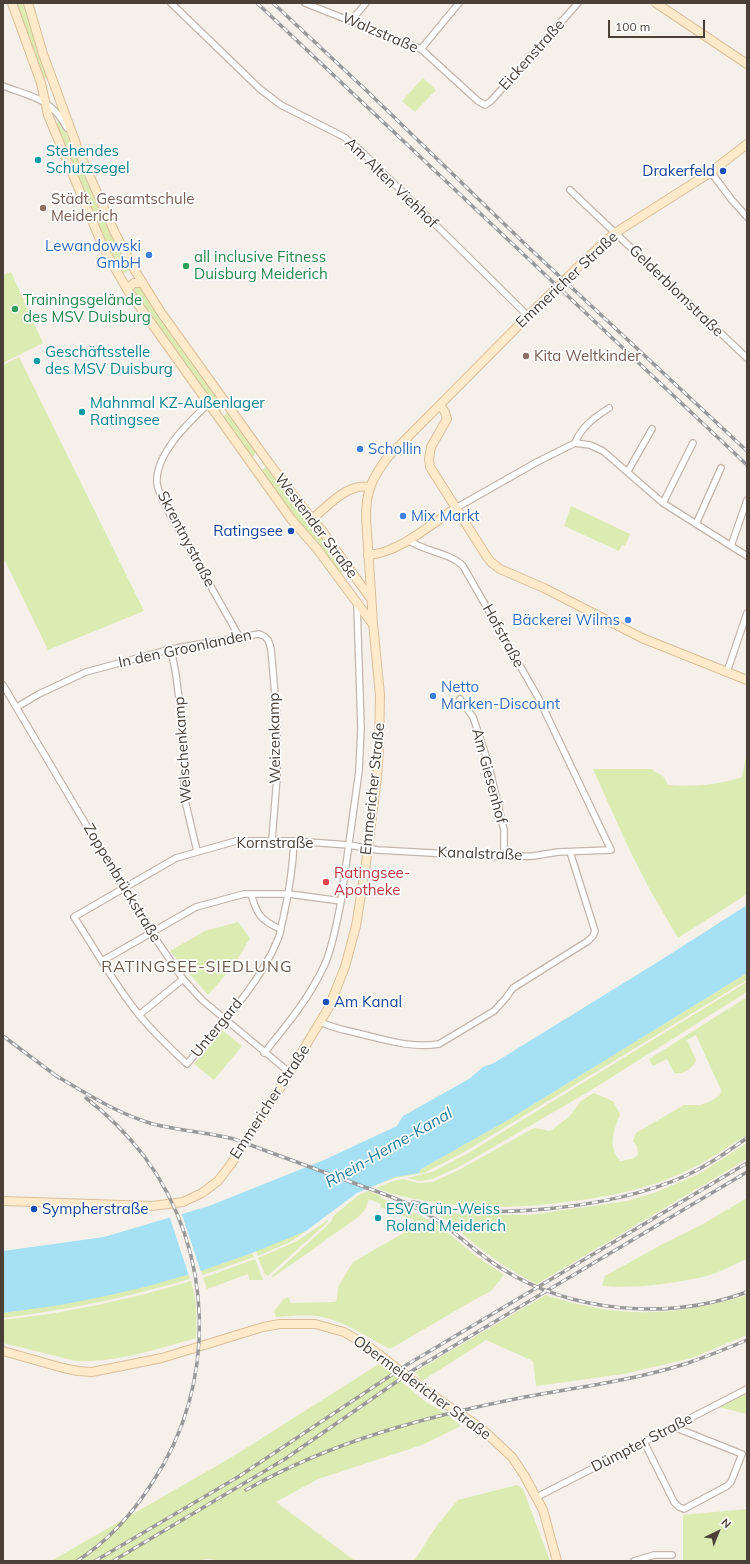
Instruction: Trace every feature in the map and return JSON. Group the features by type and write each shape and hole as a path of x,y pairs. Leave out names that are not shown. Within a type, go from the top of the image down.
{"main road":[{"name":"Westender Straße","path":"12,3 43,91 45,103 55,132 104,249 127,289 290,519 318,550 357,602 371,618"},
{"name":"Westender Straße","path":"28,3 43,54 80,152 120,243 142,284 261,452 320,528 371,600"},
{"path":"656,3 747,64"},
{"name":"Emmericher Straße","path":"3,1201 152,1206 175,1204 193,1199 212,1187 224,1174 321,1022 334,997 345,967 356,926 377,778 380,720 378,670 371,618 366,511 369,487 377,471 388,457 582,263 616,233 711,172 747,144"},
{"path":"127,289 134,283 142,284"},
{"path":"440,405 445,412 447,419 431,447 429,459 430,467 491,562 500,569 544,588 642,638 747,680"},
{"path":"248,459 257,459 261,452"},
{"path":"312,519 347,491 361,485 369,487"},
{"path":"368,555 380,554 408,540 456,508"},
{"path":"357,602 363,604 369,603 371,600"},
{"name":"Obermeidericher Straße","path":"3,1352 63,1368 92,1372 162,1358 263,1327 302,1323 330,1327 349,1335 368,1346 421,1387 486,1433 512,1458 524,1475 543,1510 557,1561"},
{"name":"Obermeidericher Straße","path":"3,1357 30,1359"}],"street":[{"name":"Am Alten Viehhof","path":"171,3 260,89 282,105 344,137 360,150 528,316"},
{"name":"Walzstraße","path":"305,3 421,49 478,101 485,105"},
{"path":"351,21 366,3"},
{"path":"421,49 459,3"},
{"name":"Eickenstraße","path":"485,105 491,101 578,3"},
{"path":"3,86 36,96 58,114 80,152"},
{"path":"36,96 39,96 43,91"},
{"path":"711,172 730,199 747,217"},
{"name":"Gelderblomstraße","path":"570,190 747,358"},
{"name":"Skrentnystraße","path":"209,403 185,428 162,459 157,476 158,488 166,509 240,638"},
{"path":"575,443 579,433 595,417 609,408"},
{"path":"628,471 652,429"},
{"path":"456,508 537,462 575,443 590,445 603,451 628,471 662,503 747,556"},
{"path":"662,503 693,443"},
{"path":"696,524 721,468"},
{"path":"731,546 747,500"},
{"name":"Hofstraße","path":"408,540 417,546 458,560 464,566 539,699 611,850"},
{"name":"Emmericher Straße","path":"264,1053 307,998 325,963 337,922 349,845 360,756 361,728 357,602"},
{"path":"726,672 747,613"},
{"path":"358,621 362,618 371,618"},
{"name":"In den Groonlanden","path":"17,708 40,694 86,672 171,649 259,634 266,636"},
{"name":"Weizenkamp","path":"266,636 270,642 271,649 277,717 277,777 272,840"},
{"name":"Welschenkamp","path":"171,649 184,737 184,796 196,851"},
{"name":"Zoppenbrückstraße","path":"3,685 124,887 183,979 202,1000 264,1053 289,1072"},
{"name":"Am Giesenhof","path":"460,699 473,717 488,762 504,830 504,857"},
{"name":"Kornstraße","path":"74,917 176,858 196,851 236,841 272,840 349,845"},
{"name":"Untergard","path":"74,917 139,1015 162,1041 187,1064 257,979 274,948 279,937 289,894 293,869 294,841"},
{"name":"Kanalstraße","path":"349,845 378,850 504,857 611,850"},
{"path":"321,1022 331,1026 394,1042 429,1046 440,1044 494,1011 505,999 512,988 593,936 595,931 570,852"},
{"path":"102,961 196,907 244,894 289,894 341,901"},
{"path":"251,894 259,916 267,923 280,929"},
{"path":"139,1015 183,979"},
{"name":"Dümpter Straße","path":"537,1497 747,1388"},
{"path":"644,1442 674,1502 678,1507 684,1508 728,1486 742,1454 674,1427"},
{"path":"634,1561 654,1555 672,1555"}],"green space":[{"path":"16,3 24,3 49,77 43,79"},
{"path":"423,78 436,90 415,112 402,101"},
{"path":"61,122 97,205 132,268 121,275 103,237 56,127 57,123"},
{"name":"Trainingsgelände des MSV Duisburg","path":"11,272 43,343 3,363 3,275"},
{"path":"140,286 225,408 219,412 134,292 135,288"},
{"path":"19,357 144,611 48,650 5,561 3,562 3,365"},
{"path":"228,412 256,451 254,456 251,456 222,417"},
{"path":"269,465 346,569 340,574 259,472"},
{"path":"571,506 630,534 625,546 622,545 619,551 564,526"},
{"path":"746,755 747,894 678,938 650,890 629,849 593,769 651,769 664,777 668,785 705,785 742,777"},
{"path":"238,922 250,938 235,964 208,995 170,951 205,931"},
{"path":"747,973 747,980 466,1151 424,1173 395,1178 373,1186 395,1177 419,1173 421,1169 503,1123"},
{"path":"747,982 747,992 588,1092 459,1167 432,1179 419,1181 407,1178 432,1172 467,1154"},
{"path":"747,997 747,1135 699,1165 669,1179 642,1188 602,1197 536,1205 482,1207 445,1204 388,1193 376,1188 393,1181 403,1179 418,1183 433,1182 459,1170 534,1128 550,1131 569,1117 581,1101 594,1093 613,1101 620,1114 613,1138 614,1149 620,1161 632,1159 638,1155 637,1146 633,1141 636,1133 684,1105 701,1105 711,1101 720,1095 721,1090 696,1035 687,1040 696,1060 693,1066 685,1072 674,1073 667,1059 653,1066 649,1059"},
{"path":"222,1030 242,1046 214,1080 194,1064"},
{"path":"747,1143 747,1159 537,1284 495,1260 449,1223 428,1209 459,1214 530,1215 627,1201 654,1193 699,1174"},
{"path":"368,1191 436,1223 476,1256 504,1275 491,1291 390,1349 346,1325 327,1318 307,1315 276,1317 274,1311 283,1300 288,1297 290,1299 290,1303 335,1302 337,1299 338,1287 353,1262 407,1231 414,1220 380,1207 381,1204 369,1199 365,1210 357,1218 272,1278 273,1275 331,1222 334,1215 359,1195"},
{"path":"747,1198 747,1259 707,1276 695,1279 641,1286 602,1286 605,1276 703,1224"},
{"path":"328,1220 328,1222 268,1276 265,1274 258,1258 297,1241"},
{"path":"306,1231 290,1242 258,1256 256,1251 297,1233"},
{"path":"252,1253 254,1257 203,1275 201,1271"},
{"path":"255,1259 263,1280 249,1280 248,1274 207,1289 203,1278"},
{"path":"189,1274 190,1279 144,1292 74,1307 3,1318 3,1313 97,1297"},
{"path":"191,1281 196,1310 196,1338 122,1358 91,1361 76,1361 3,1343 3,1320 51,1314 98,1305"},
{"path":"546,1295 572,1303 598,1308 646,1312 695,1308 747,1295 747,1335 692,1358 624,1374 536,1386 533,1361 486,1340 422,1381 415,1372"},
{"path":"379,1364 427,1403 444,1412 461,1426 422,1445 318,1479 276,1502 355,1561 232,1561 206,1559 198,1561 51,1561 232,1457"},
{"path":"747,1393 747,1414 719,1407"},
{"path":"517,1485 523,1489 550,1561 414,1561 438,1524 458,1500"},
{"path":"747,1509 747,1561 683,1561 683,1515"}],"water":[{"name":"Rhein-Herne-Kanal","path":"747,905 747,973 503,1123 421,1169 419,1173 395,1177 357,1193 306,1231 252,1253 201,1271 145,1287 101,1297 60,1305 3,1313 3,1251 104,1237 209,1206 324,1160 397,1126 403,1116 469,1079 483,1067 494,1063"}],"pier":[{"path":"181,1212 201,1272 189,1276 169,1215"}],"railway":[{"path":"257,3 747,465"},
{"path":"273,3 367,91 526,245 747,451"},
{"path":"3,1036 59,1078"},
{"path":"55,1075 103,1103 140,1120 153,1124 234,1139 401,1201 429,1215 499,1267 527,1282 557,1294 588,1303 620,1308 653,1309 685,1307 717,1301 747,1292"},
{"path":"77,1561 99,1545 128,1516 145,1494 174,1445 189,1404 197,1362 199,1318 195,1275 184,1233 167,1193 144,1156 131,1140 110,1118 86,1098"},
{"path":"413,1202 443,1208 477,1211 513,1211 588,1204 656,1187 685,1176 724,1154 747,1138"},
{"path":"95,1561 238,1477 408,1364 747,1163"},
{"path":"113,1561 285,1459 415,1369 747,1172"},
{"path":"246,1490 312,1457 381,1432 489,1404 607,1383 668,1369 718,1352 747,1340"}],"place":[{"name":"Stehendes Schutzsegel","path":"38,160"},
{"name":"Drakerfeld","path":"723,171"},
{"name":"Städt. Gesamtschule Meiderich","path":"43,208"},
{"name":"Lewandowski GmbH","path":"149,255"},
{"name":"all inclusive Fitness Duisburg Meiderich","path":"186,266"},
{"name":"Trainingsgelände des MSV Duisburg","path":"15,309"},
{"name":"Kita Weltkinder","path":"526,356"},
{"name":"Geschäftsstelle des MSV Duisburg","path":"37,361"},
{"name":"Mahnmal KZ-Außenlager Ratingsee","path":"82,412"},
{"name":"Schollin","path":"360,449"},
{"name":"Mix Markt","path":"403,516"},
{"name":"Ratingsee","path":"291,531"},
{"name":"Bäckerei Wilms","path":"628,620"},
{"name":"Netto Marken-Discount","path":"433,696"},
{"name":"Ratingsee- Apotheke","path":"326,882"},
{"name":"Am Kanal","path":"326,1002"},
{"name":"Sympherstraße","path":"34,1209"},
{"name":"ESV Grün-Weiss Roland Meiderich","path":"378,1218"}],"district":[{"name":"RATINGSEE-SIEDLUNG","path":"197,967"}]}
